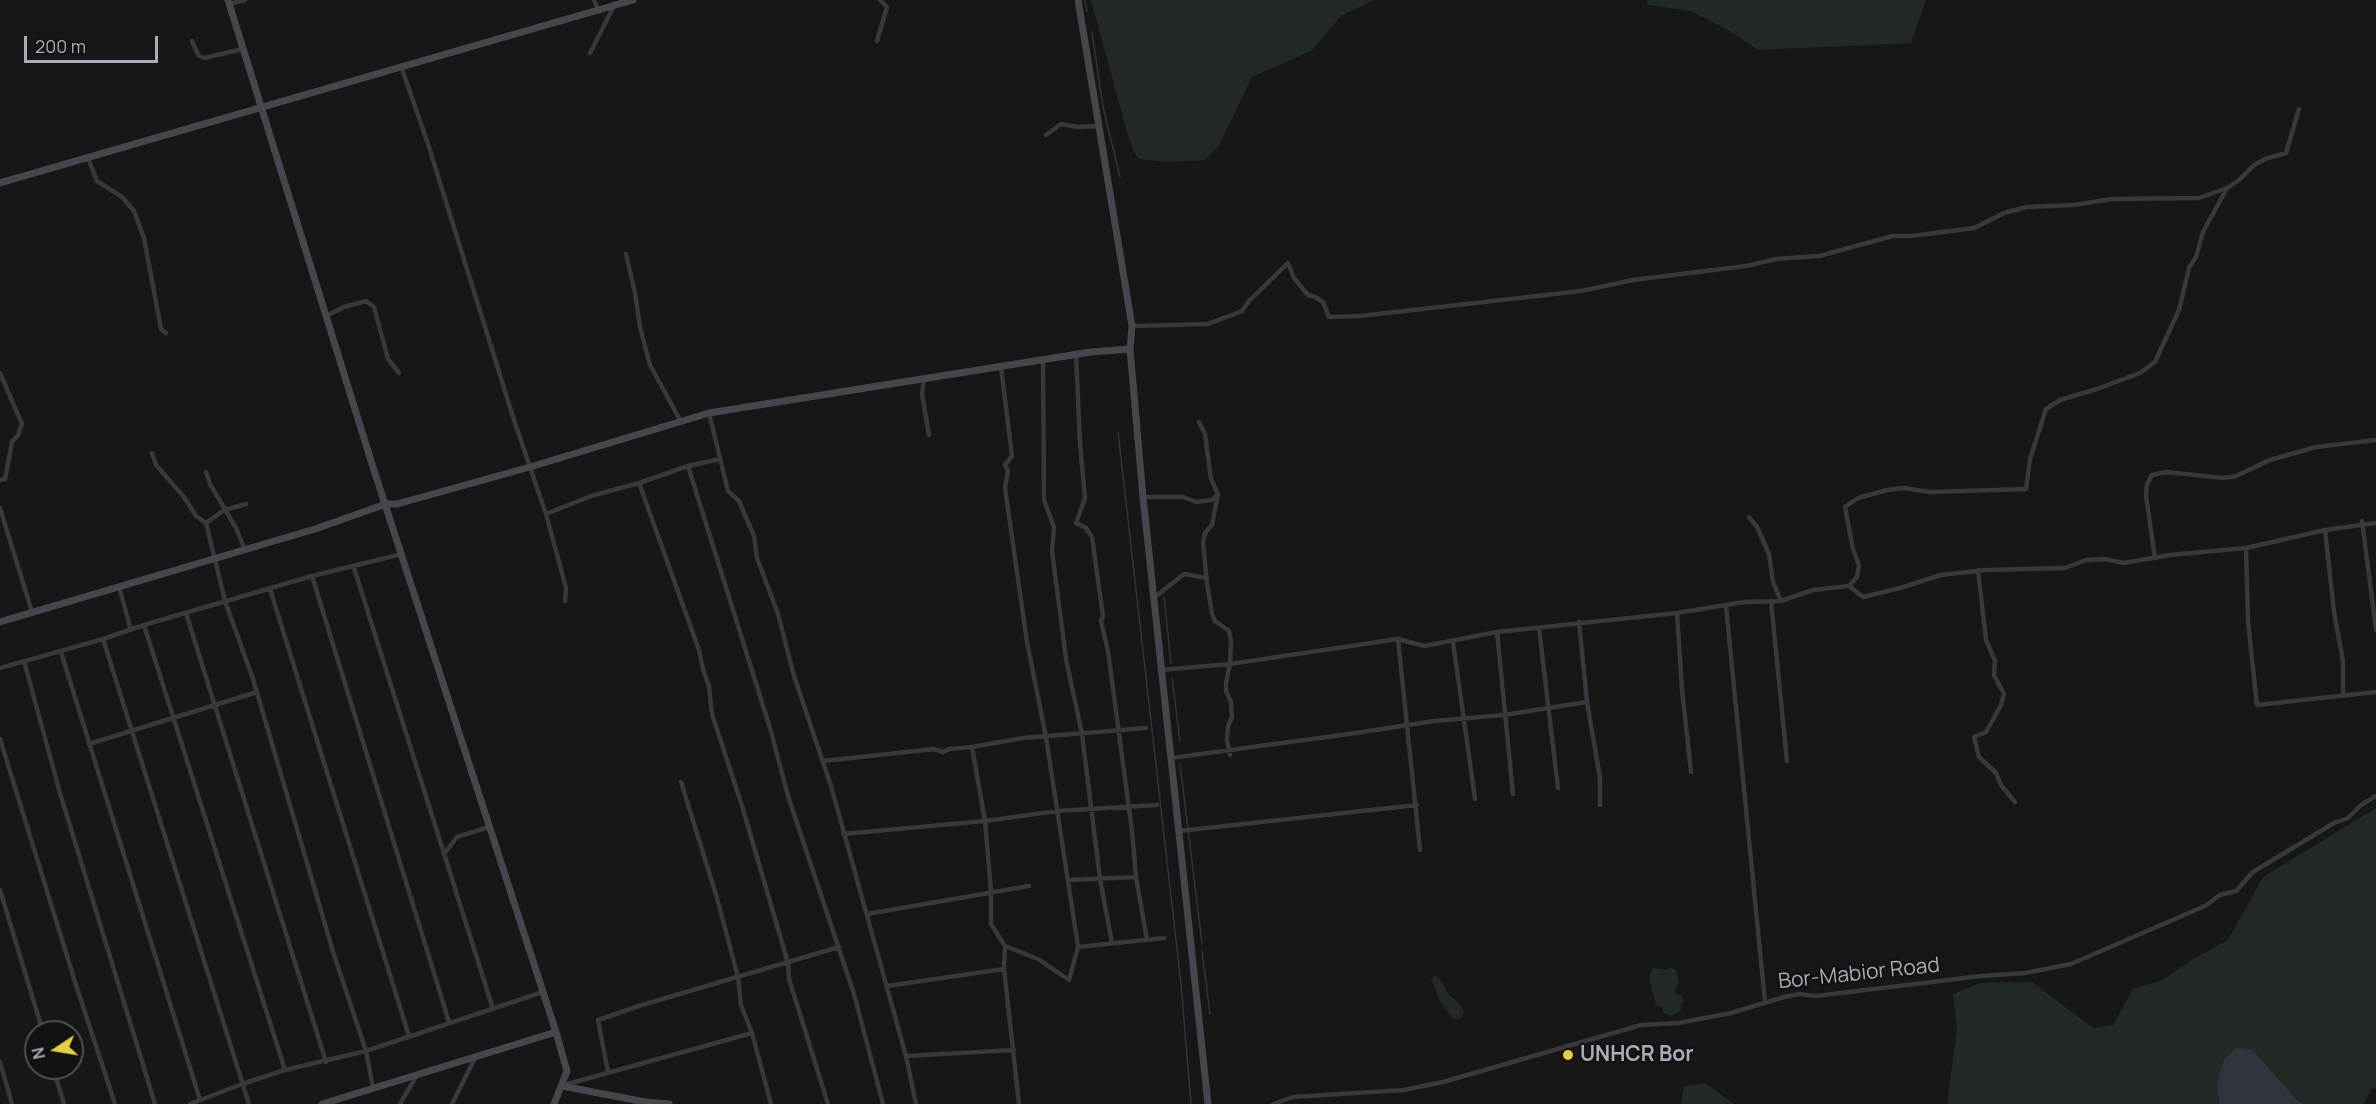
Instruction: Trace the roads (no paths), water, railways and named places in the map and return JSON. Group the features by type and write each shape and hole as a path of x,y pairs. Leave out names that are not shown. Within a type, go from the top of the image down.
{"street":[{"path":"245,0 229,2 326,316 567,1071 554,1104"},
{"path":"594,0 598,11"},
{"path":"0,183 633,0"},
{"path":"877,41 888,7 880,0"},
{"path":"1078,0 1132,326 1130,349 1143,497 1208,1104"},
{"path":"590,53 614,6"},
{"path":"192,41 199,56 204,58 243,49"},
{"path":"401,66 546,514 566,588 565,602"},
{"path":"1132,326 1208,324 1242,311 1249,301 1288,264 1294,278 1308,296 1323,302 1329,317 1360,316 1581,291 1633,280 1746,266 1776,259 1819,256 1893,236 1974,228 2019,208 2074,205 2111,199 2207,197 2239,180 2254,165 2286,153 2299,109"},
{"path":"1046,135 1061,124 1078,127 1100,126"},
{"path":"88,158 97,181 122,197 134,212 144,238 160,329 166,333"},
{"path":"1161,670 1230,664 1398,639 1424,646 1497,632 1781,601 1813,591 1849,586 1857,577 1859,565 1853,549 1845,507 1858,498 1904,488 1930,492 2026,489 2030,459 2046,409 2060,400 2096,390 2140,373 2155,362 2179,310 2188,268 2196,257 2204,232 2227,188"},
{"path":"626,254 650,365 680,420"},
{"path":"326,316 344,307 366,301 374,308 388,359 399,373"},
{"path":"0,622 216,559 386,504 397,504 530,467 680,420 709,413 1076,354 1130,349"},
{"path":"1076,354 1085,498 1076,523 1086,528 1092,537 1103,616 1101,621 1108,651 1136,877 1147,940"},
{"path":"1043,360 1044,500 1054,527 1052,551 1062,636 1082,734 1100,879 1112,943"},
{"path":"1001,367 1012,456 1005,465 1008,471 1005,488 1078,947 1069,980 1038,959 1005,946"},
{"path":"0,373 22,424 18,435 12,442 5,479 0,480"},
{"path":"924,378 922,394 929,435"},
{"path":"709,413 728,491 739,501 754,536 757,558 778,614 794,676 823,761 906,1056 916,1104"},
{"path":"1199,422 1205,434 1211,479 1218,494 1212,525 1205,533 1203,542 1208,589 1215,621 1228,631 1231,648 1226,683 1232,717 1228,726 1230,755"},
{"path":"2155,558 2146,496 2147,484 2152,475 2166,472 2224,478 2236,476 2270,460 2316,447 2376,440"},
{"path":"152,453 156,465 184,497 196,516 206,523 225,601 257,692 334,955 366,1051 373,1089"},
{"path":"546,514 591,496 688,466 720,459"},
{"path":"688,466 770,728 788,796 854,994 883,1104"},
{"path":"206,472 245,550"},
{"path":"639,483 699,650 709,686 712,714 742,806 788,963 789,979 828,1104"},
{"path":"1143,497 1184,497 1196,502 1212,500 1218,494"},
{"path":"206,523 224,510 246,504"},
{"path":"0,508 32,612"},
{"path":"1749,517 1757,527 1769,554 1773,582 1781,601"},
{"path":"2363,523 2376,630"},
{"path":"1849,586 1863,597 1941,575 1978,570 2065,568 2086,560 2105,559 2124,563 2195,552 2246,548 2325,530 2376,523"},
{"path":"2325,530 2334,612 2343,662 2343,696"},
{"path":"2246,548 2248,622 2257,705 2376,692"},
{"path":"0,668 61,652 312,576 402,554"},
{"path":"354,567 493,1009"},
{"path":"1978,570 1986,640 1995,662 1994,675 2004,694 2001,705 1986,733 1974,737 1979,757 1996,773 2001,785 2015,802"},
{"path":"1155,597 1184,574 1207,578"},
{"path":"312,576 449,1022"},
{"path":"119,587 131,630"},
{"path":"270,589 410,1036"},
{"path":"1771,601 1787,761"},
{"path":"1726,606 1765,1002"},
{"path":"186,613 326,1062"},
{"path":"1677,613 1691,772"},
{"path":"1579,622 1587,702 1600,778 1600,805"},
{"path":"144,625 285,1070"},
{"path":"1539,628 1558,788"},
{"path":"1497,632 1513,794"},
{"path":"103,639 249,1104"},
{"path":"1398,639 1409,724 1420,850"},
{"path":"1453,642 1475,799"},
{"path":"61,652 200,1100"},
{"path":"24,661 60,793 155,1104"},
{"path":"89,744 257,692"},
{"path":"1171,758 1229,748 1349,734 1462,717 1504,715 1587,702"},
{"path":"823,761 934,749 943,752 949,749 1023,738 1146,728"},
{"path":"0,740 115,1104"},
{"path":"972,747 985,821 991,891 991,924 1005,946 1004,969 1019,1104"},
{"path":"681,782 717,898 738,977 741,1005 752,1033 771,1104"},
{"name":"Bor-Mabior Road","path":"1273,1104 1293,1097 1404,1090 1443,1082 1641,1026 1678,1023 1731,1013 1800,994 1816,996 1981,976 2025,973 2071,964 2205,906 2220,895 2236,891 2253,872 2334,823 2348,818 2361,805 2376,796"},
{"path":"843,834 985,821 1057,811 1157,805"},
{"path":"1179,831 1417,805"},
{"path":"444,854 457,837 489,827"},
{"path":"1068,879 1136,877"},
{"path":"867,914 1029,886"},
{"path":"0,890 38,1020"},
{"path":"1078,947 1164,938"},
{"path":"608,1072 598,1020 839,947"},
{"path":"887,986 1004,969"},
{"path":"190,1104 285,1070 366,1051 543,992"},
{"path":"322,1104 556,1032"},
{"path":"562,1086 752,1033"},
{"path":"906,1056 1014,1050"},
{"path":"452,1104 476,1056"},
{"path":"0,1062 12,1104"},
{"path":"400,1104 417,1075"},
{"path":"57,1080 64,1104"},
{"path":"562,1086 644,1103 669,1104"}],"waterway":[{"path":"1085,0 1087,11"},
{"path":"1092,32 1103,107 1120,177"},
{"path":"1118,432 1181,984 1191,1104"},
{"path":"1164,597 1171,664"},
{"path":"1172,678 1180,741"},
{"path":"1180,764 1202,943"},
{"path":"1202,951 1210,1014"}],"place":[{"name":"UNHCR Bor","path":"1568,1055"}]}
